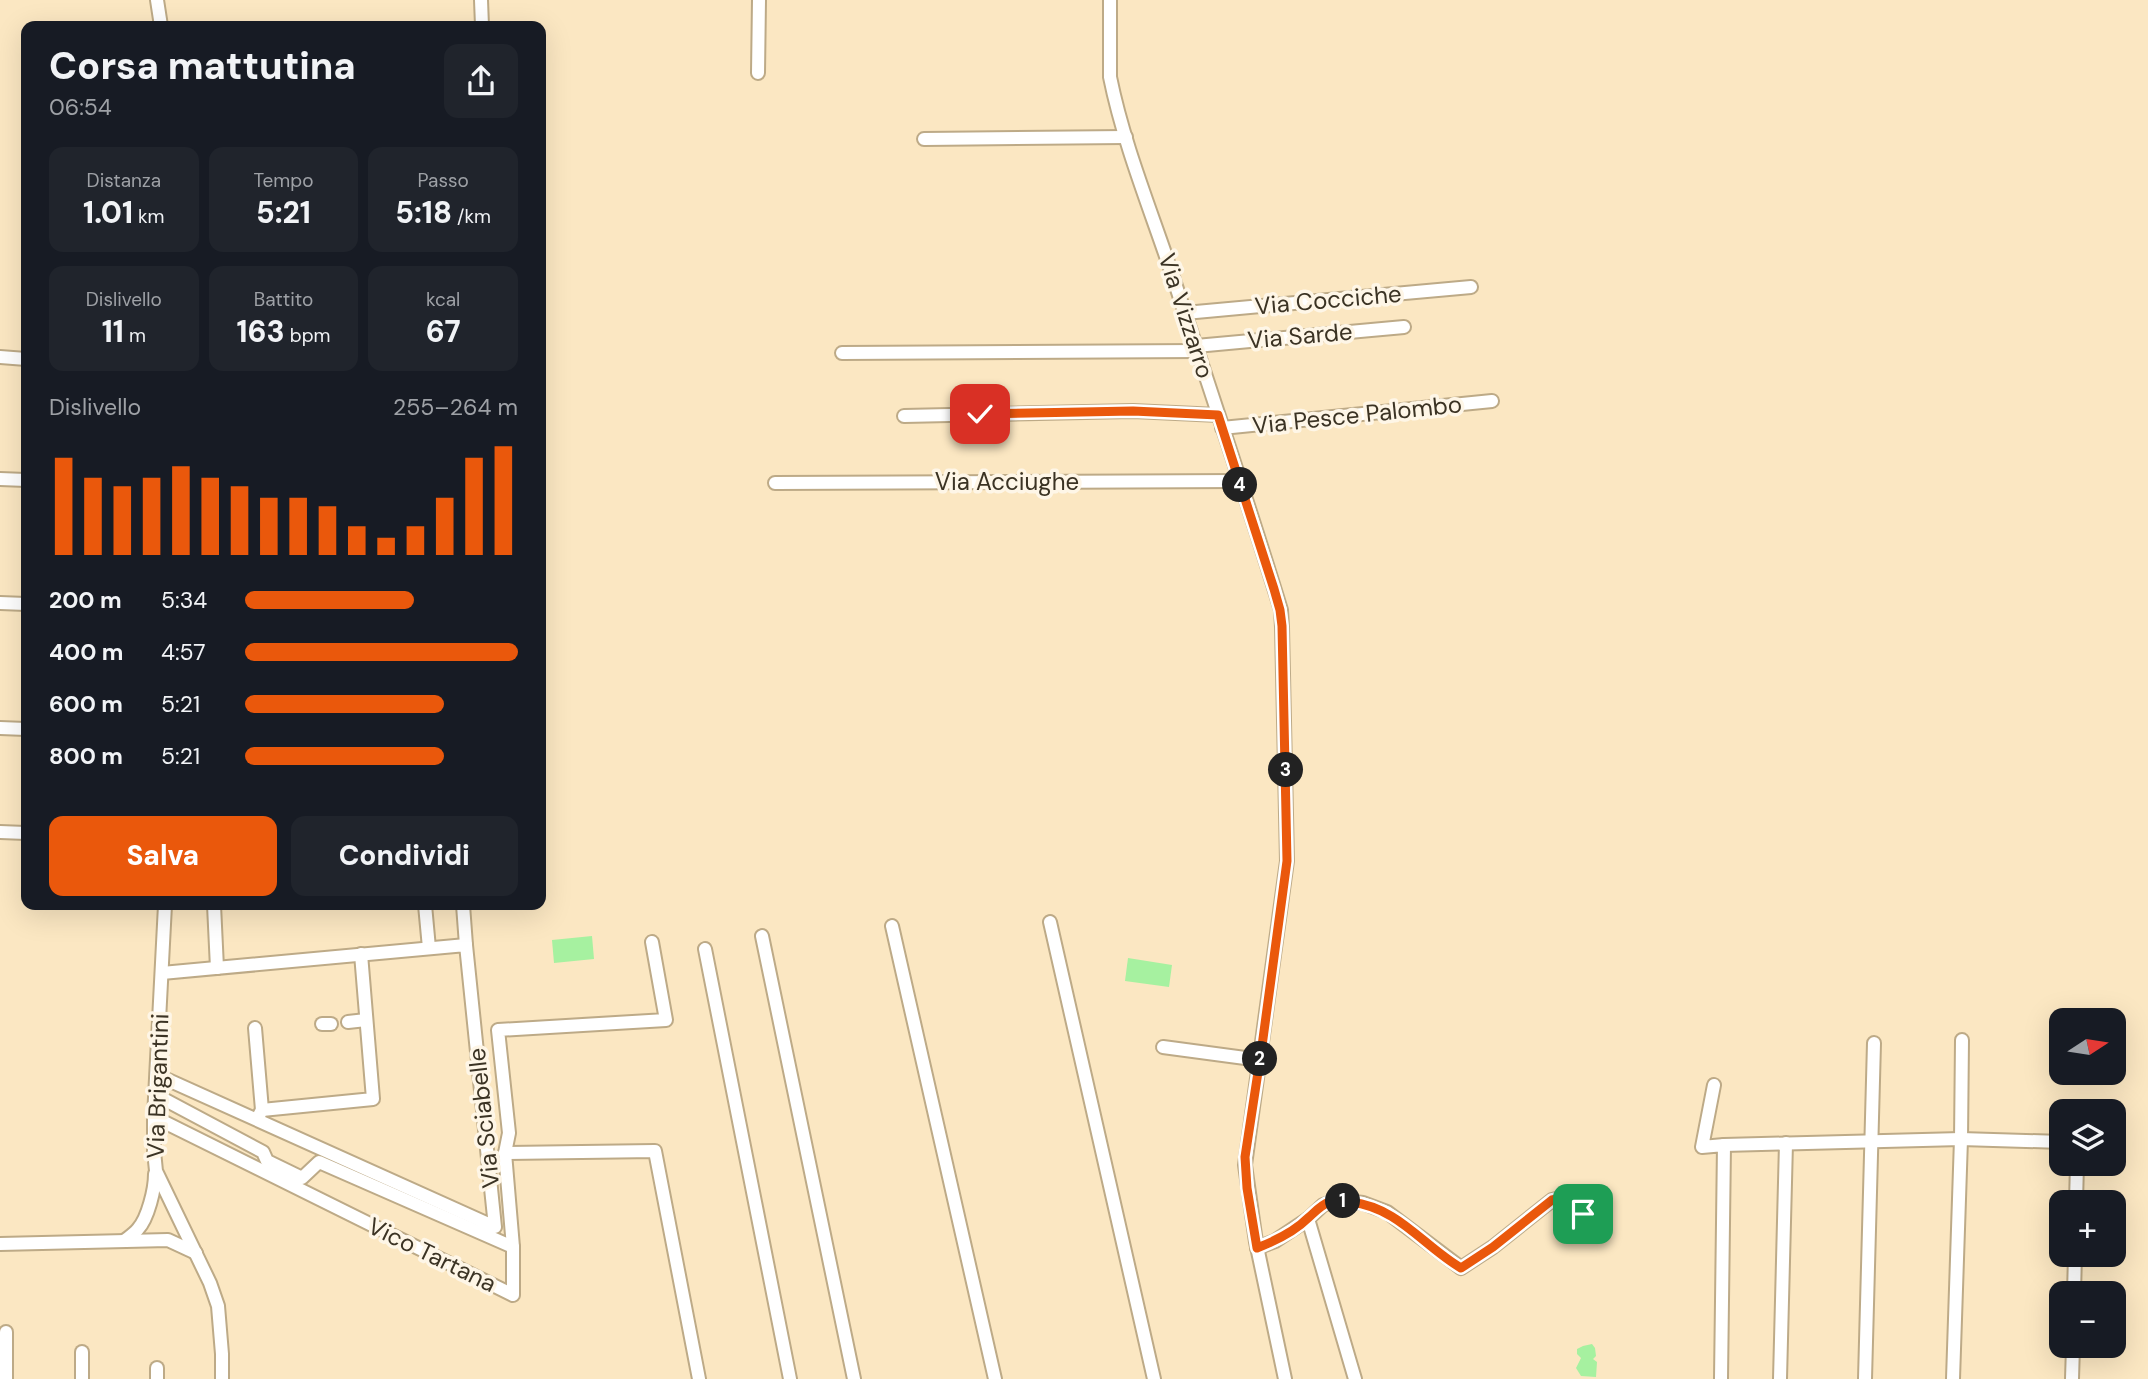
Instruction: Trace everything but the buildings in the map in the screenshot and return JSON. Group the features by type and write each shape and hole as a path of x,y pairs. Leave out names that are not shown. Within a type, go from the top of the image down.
{"street":[{"path":"157,0 160,21"},
{"path":"481,0 482,21"},
{"path":"758,73 759,0"},
{"name":"Via Vizzarro","path":"1110,0 1110,77 1126,137 1278,599 1282,626 1287,861 1245,1165 1257,1248 1285,1379"},
{"path":"924,139 1126,137"},
{"name":"Via Cocciche","path":"1185,313 1471,286"},
{"name":"Via Sarde","path":"842,353 1197,348 1404,327"},
{"path":"0,357 21,359"},
{"name":"Via Pesce Palombo","path":"1222,428 1492,401"},
{"path":"904,416 1133,411 1218,415"},
{"path":"0,479 21,480"},
{"name":"Via Acciughe","path":"775,483 1239,481"},
{"path":"0,603 21,604"},
{"path":"0,728 21,729"},
{"path":"0,832 21,833"},
{"name":"Via Brigantini","path":"165,910 155,1117 156,1171 196,1253 218,1306 222,1379"},
{"path":"214,910 217,968"},
{"path":"425,910 429,948"},
{"path":"162,973 466,945 463,910"},
{"path":"1050,922 1154,1379"},
{"path":"892,926 995,1379"},
{"path":"762,936 854,1379"},
{"name":"Vico Tartana","path":"155,1117 513,1295 513,1247 505,1153 509,1133 499,1030 666,1020 652,942"},
{"name":"Via Sciabelle","path":"157,1075 260,1114 495,1227 466,945"},
{"path":"705,949 790,1379"},
{"path":"255,1028 260,1114 373,1099 361,954"},
{"path":"348,1022 366,1020"},
{"path":"1953,1379 1962,1040"},
{"path":"1865,1379 1874,1043"},
{"path":"1163,1047 1260,1060"},
{"path":"1714,1085 1702,1146 1961,1139 2049,1142"},
{"path":"156,1095 263,1152 267,1161 302,1178 319,1162 513,1247"},
{"path":"1780,1379 1786,1143"},
{"path":"1721,1379 1724,1145"},
{"path":"505,1153 655,1151 699,1379"},
{"path":"124,1241 138,1229 145,1217 155,1185 156,1171"},
{"path":"1257,1248 1275,1241 1331,1201 1363,1203 1387,1212 1461,1268 1493,1247 1552,1200 1565,1197 1572,1200 1583,1214"},
{"path":"145,1217 155,1209 172,1206"},
{"path":"1308,1219 1355,1379"},
{"path":"168,1240 183,1228"},
{"path":"0,1244 168,1240 196,1253"},
{"path":"6,1332 6,1379"},
{"path":"82,1352 82,1379"},
{"path":"2072,1379 2073,1358"}],"green space":[{"path":"592,936 594,959 554,963 552,940"},
{"path":"1128,958 1172,965 1169,987 1125,981"},
{"path":"1592,1344 1596,1356 1593,1359 1597,1362 1596,1377 1581,1376 1576,1368 1581,1358 1577,1349"}],"route":[{"path":"980,414 1133,411 1218,415 1274,589 1282,626 1287,861 1245,1157 1257,1248 1275,1241 1308,1219 1323,1205 1338,1200 1363,1203 1387,1212 1461,1268 1493,1247 1552,1200 1565,1197 1572,1200 1583,1214"}]}
